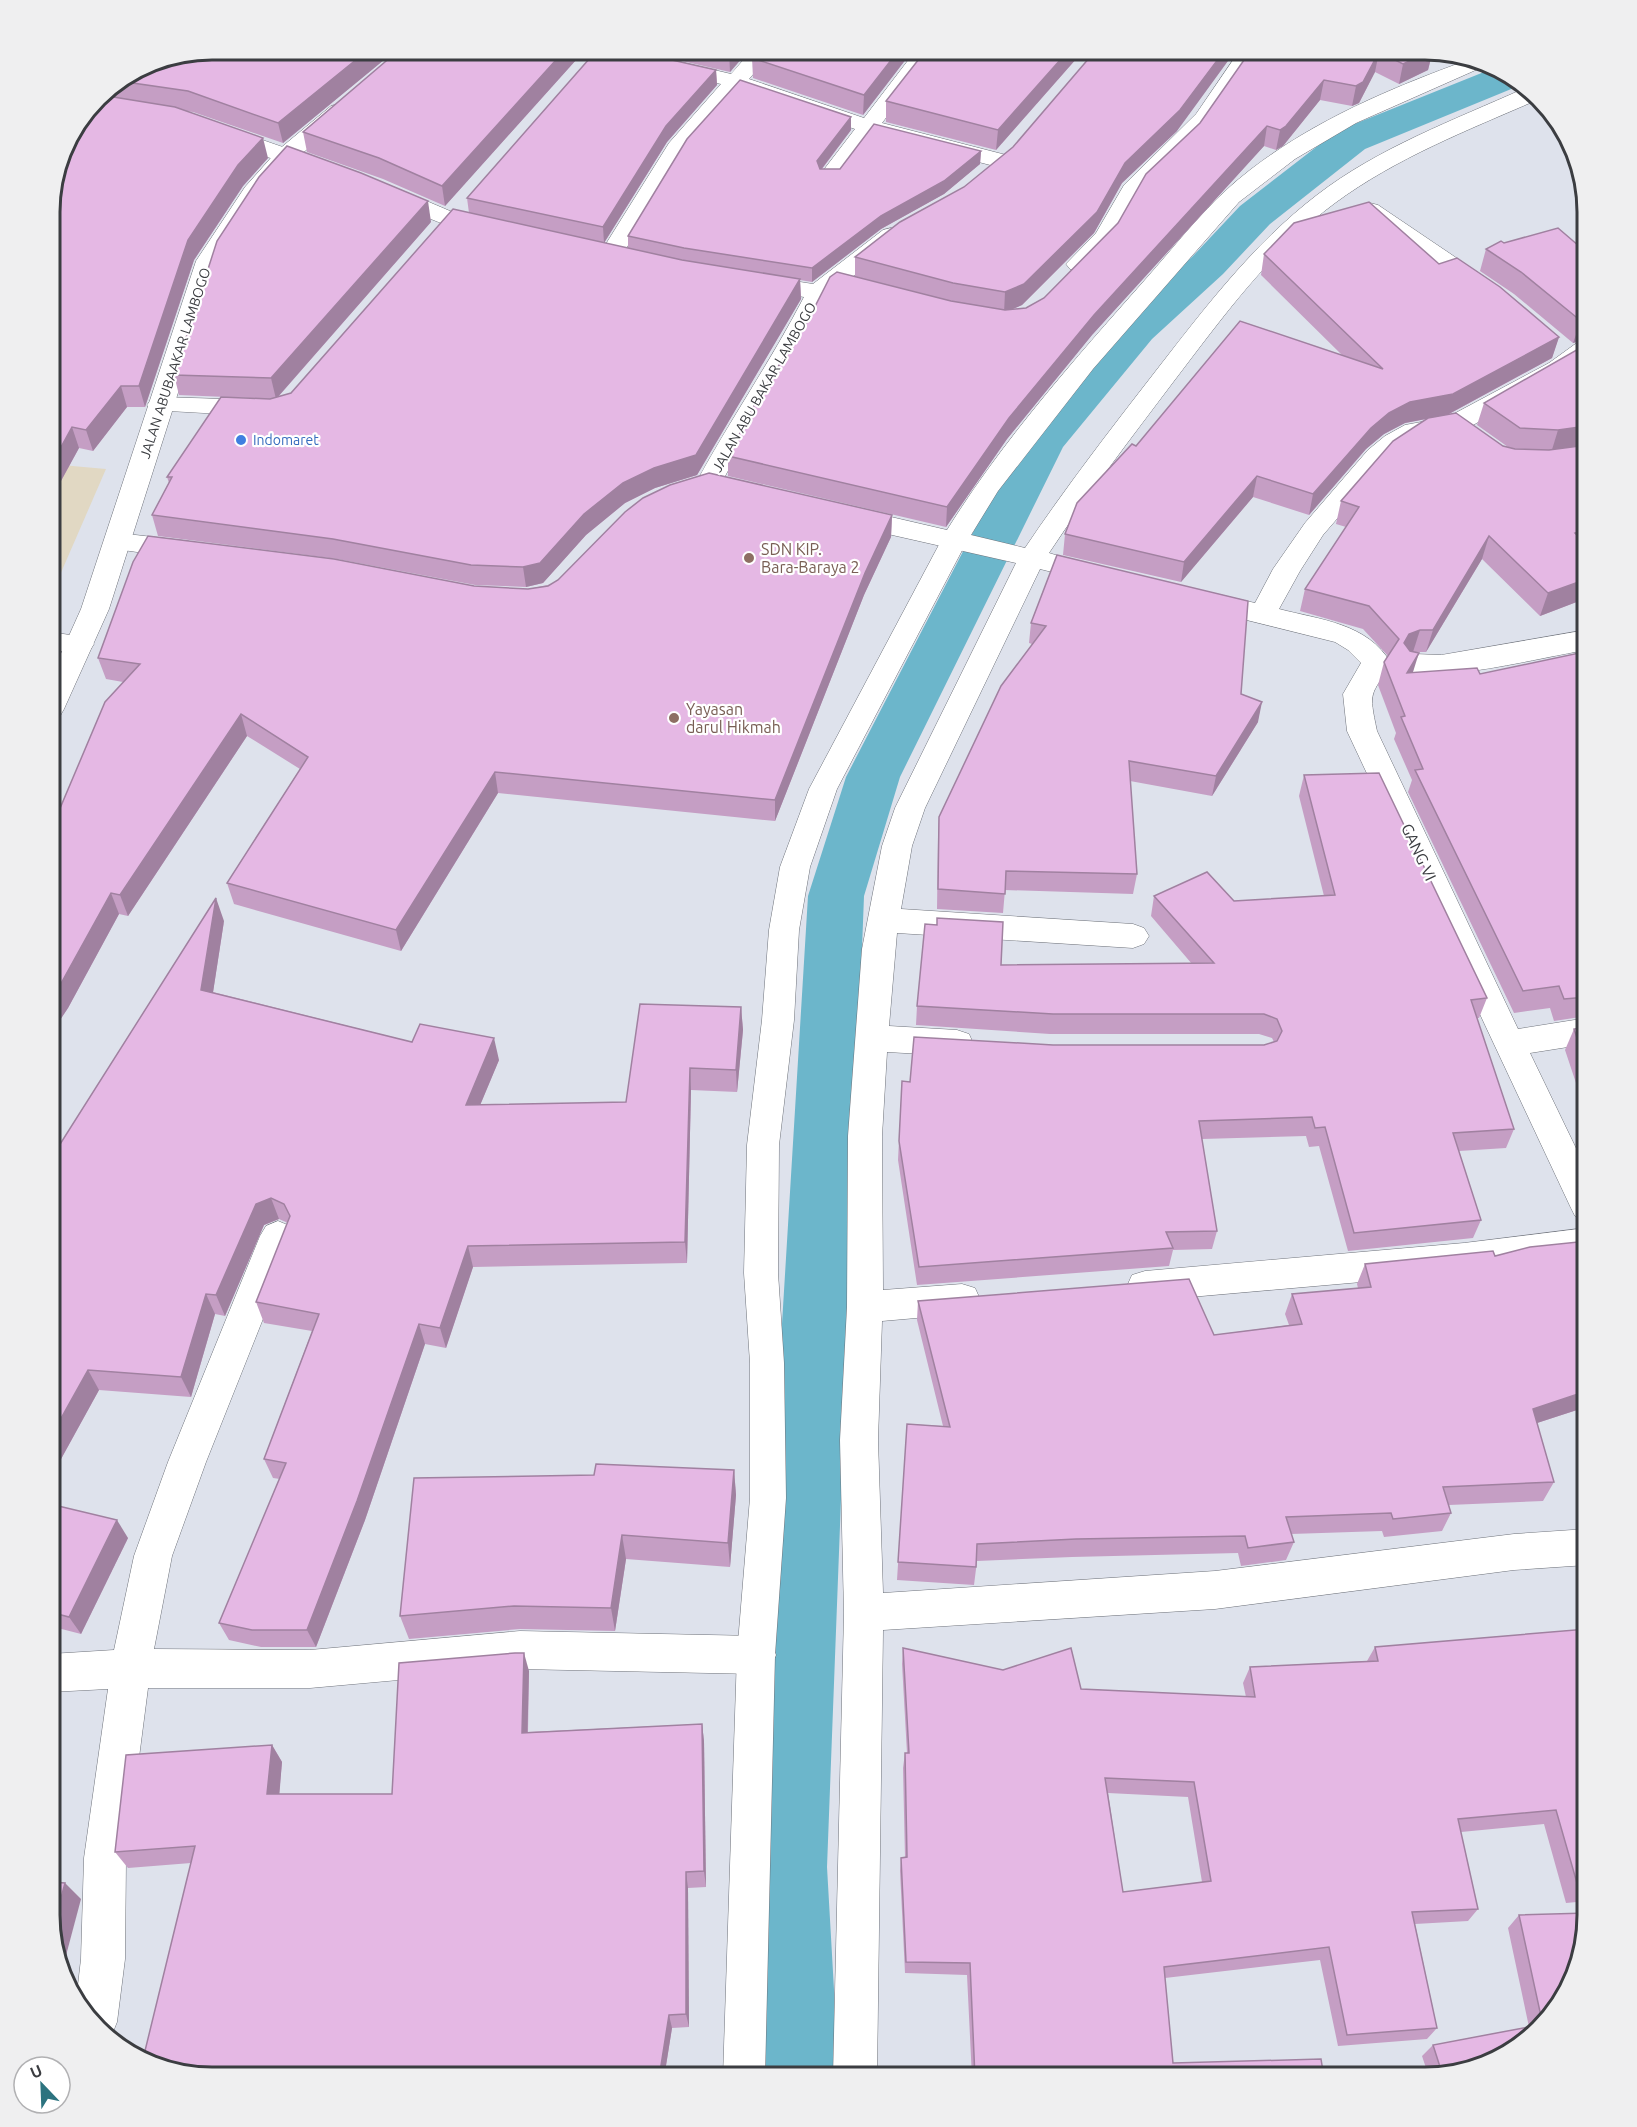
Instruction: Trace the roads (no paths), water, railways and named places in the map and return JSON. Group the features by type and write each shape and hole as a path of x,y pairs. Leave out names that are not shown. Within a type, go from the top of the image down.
{"street":[{"path":"610,255 677,148 754,60"},
{"path":"830,176 920,60"},
{"path":"1067,276 1106,237 1132,190 1204,118 1243,60"},
{"path":"1429,62 1467,66"},
{"path":"656,63 735,81 870,127 1001,160"},
{"path":"962,541 988,486 1083,364 1231,197 1253,177 1331,127 1468,66"},
{"path":"855,2067 864,1612 859,1440 865,1306 865,1136 882,920 897,846 910,808 1028,557 1220,304 1287,231 1341,189 1381,164 1446,131 1524,97"},
{"name":"JALAN ABUBAAKAR LAMBOGO","path":"60,688 81,644 118,542 208,261 253,192 285,156 353,98"},
{"path":"207,127 341,175"},
{"path":"363,182 450,219 512,234"},
{"path":"1341,189 1504,301"},
{"name":"JALAN ABU BAKAR LAMBOGO","path":"709,487 745,416 793,342 824,287 909,225"},
{"name":"JALAN ABU BAKAR LAMBOGO","path":"738,280 863,290"},
{"path":"1184,595 1263,614 1287,569 1314,529 1377,456 1394,442 1414,431 1455,424 1525,387 1571,350"},
{"path":"160,405 280,408"},
{"path":"1455,424 1480,442"},
{"path":"826,511 962,541 1077,570"},
{"path":"118,542 210,553"},
{"name":"GANG VI","path":"1263,614 1344,635 1358,643 1377,663 1360,680 1356,702 1362,731 1577,1185"},
{"path":"1414,664 1442,665 1577,651"},
{"path":"882,920 1133,936"},
{"path":"1508,1042 1577,1032"},
{"path":"872,1038 990,1045"},
{"path":"96,2013 103,1959 105,1858 124,1732 130,1668 153,1556 187,1462 278,1236"},
{"path":"1113,1288 1453,1259 1577,1244"},
{"path":"865,1306 995,1297"},
{"path":"864,1612 1215,1590 1514,1552 1577,1548"},
{"path":"60,1672 130,1668 310,1669 520,1650 756,1656"}],"lane":[{"path":"744,2067 756,1656 768,1498 767,1364 761,1273 763,1145 778,1020 784,930 795,867 823,789 962,541"},
{"path":"60,642 81,644"}],"waterway":[{"path":"798,2067 788,1867 836,896 873,777 1042,442 1136,330 1208,265 1255,215 1351,140 1499,79"}],"place":[{"name":"Indomaret","path":"241,440"},
{"name":"SDN KIP. Bara-Baraya 2","path":"749,558"},
{"name":"Yayasan darul Hikmah","path":"674,718"}]}
